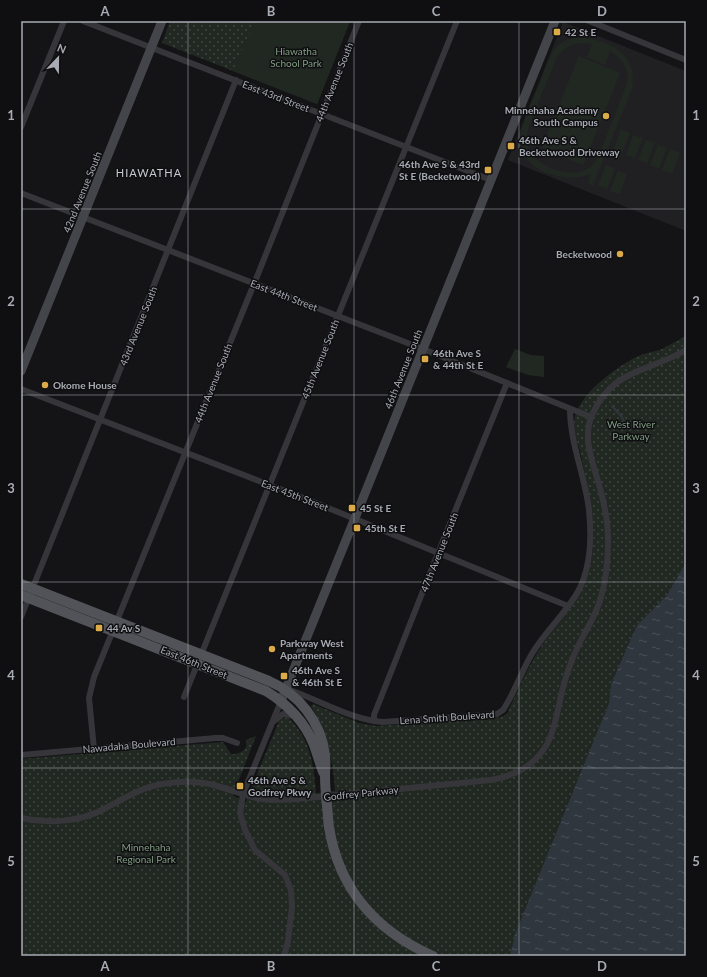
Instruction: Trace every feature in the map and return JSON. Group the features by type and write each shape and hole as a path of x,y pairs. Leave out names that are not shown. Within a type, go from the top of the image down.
{"main road":[{"name":"East 46th Street","path":"21,584 27,593 113,631 264,678 285,689 304,706 319,730 323,743 326,756 325,778 328,826 337,857 346,880 367,910 393,934 406,943 433,956"},
{"name":"East 46th Street","path":"27,593 117,621 262,689 281,701 297,716 314,744 325,778"}],"street":[{"path":"21,127 64,21"},
{"name":"East 43rd Street","path":"83,21 491,180"},
{"name":"42nd Avenue South","path":"21,371 162,21"},
{"name":"44th Avenue South","path":"94,749 89,698 90,688 359,21"},
{"name":"45th Avenue South","path":"184,697 457,21"},
{"name":"46th Avenue South","path":"284,956 288,940 292,907 291,890 285,876 255,850 250,841 241,816 243,794 355,519 554,21"},
{"path":"589,21 686,60"},
{"name":"43rd Avenue South","path":"21,617 27,593 100,419 236,80"},
{"name":"East 44th Street","path":"21,192 423,348 591,417"},
{"path":"591,417 602,397 618,381 627,375 662,362 686,350"},
{"name":"47th Avenue South","path":"374,721 374,716 438,553 507,383"},
{"name":"East 45th Street","path":"21,389 355,519 568,606"},
{"name":"Lena Smith Boulevard","path":"374,721 383,722 497,714 507,705 523,669 535,648 568,606 585,576 590,543 589,510 573,437 570,409"},
{"name":"Godfrey Parkway","path":"21,818 56,821 85,816 104,809 134,792 162,784 179,782 216,785 243,794 269,800 297,799 491,780 504,778 517,773 530,765 545,748 552,733 566,675 576,650 597,610 605,582 608,560 608,537 602,498 588,443 591,417"},
{"name":"East 46th Street","path":"285,689 361,718 374,721"},
{"path":"270,725 283,714 297,716"},
{"name":"Nawadaha Boulevard","path":"21,755 216,738 223,738 236,743"}],"shaded area":[{"name":"Minnehaha Academy South Campus","path":"563,22 686,71 686,231 508,160"}],"green space":[{"name":"Hiawatha School Park","path":"170,21 350,21 317,104 162,43"},
{"name":"Hiawatha School Park","path":"257,21 350,21 317,104 233,71 245,42"},
{"path":"575,38 587,38 609,44 625,57 633,76 632,89 593,185 588,183 591,174 581,177 558,176 537,168 528,161 523,152 520,141 520,134 525,119 550,56 559,45","holes":["574,44 592,44 587,57 605,65 610,51 622,61 627,74 627,84 597,160 594,164 587,169 578,172 569,173 558,171 546,166 531,153 527,141 529,126 559,54"]},
{"path":"579,56 620,73 583,165 542,148"},
{"path":"621,129 630,133 622,153 613,150"},
{"path":"633,135 643,138 635,158 626,155"},
{"path":"646,140 655,143 647,163 638,160"},
{"path":"658,145 667,148 659,168 650,165"},
{"path":"670,149 680,153 672,173 662,170"},
{"path":"606,165 615,169 607,189 598,185"},
{"path":"618,171 627,174 620,194 610,191"},
{"name":"Minnehaha Regional Park","path":"686,336 686,562 667,595 637,625 611,684 609,703 515,934 510,956 21,956 21,759 223,742 231,754 234,754 243,751 247,743 246,740 256,736 233,795 245,803 279,721 282,718 289,718 302,735 310,752 314,771 316,793 335,791 331,757 325,736 317,716 311,706 313,704 359,723 377,726 501,717 507,714 538,652 572,606 588,575 593,549 593,522 589,495 574,426 579,406 590,391 622,365 639,356 662,349"},
{"path":"515,349 531,355 544,356 544,377 528,375 506,367"}],"water":[{"path":"686,562 686,956 510,956 515,934 609,703 611,684 637,625 667,595"}],"waterway":[{"path":"612,406 622,417 625,424"}],"place":[{"name":"42 St E","path":"557,32"},
{"name":"Minnehaha Academy South Campus","path":"606,116"},
{"name":"46th Ave S & Becketwood Driveway","path":"511,146"},
{"name":"46th Ave S & 43rd St E (Becketwood)","path":"488,170"},
{"name":"Becketwood","path":"620,254"},
{"name":"46th Ave S & 44th St E","path":"425,359"},
{"name":"Okome House","path":"45,385"},
{"name":"45 St E","path":"352,508"},
{"name":"45th St E","path":"357,528"},
{"name":"44 Av S","path":"99,628"},
{"name":"Parkway West Apartments","path":"272,649"},
{"name":"46th Ave S & 46th St E","path":"284,676"},
{"name":"46th Ave S & Godfrey Pkwy","path":"240,786"}],"district":[{"name":"HIAWATHA","path":"149,172"}],"park label":[{"name":"West River Parkway","path":"631,430"}]}
